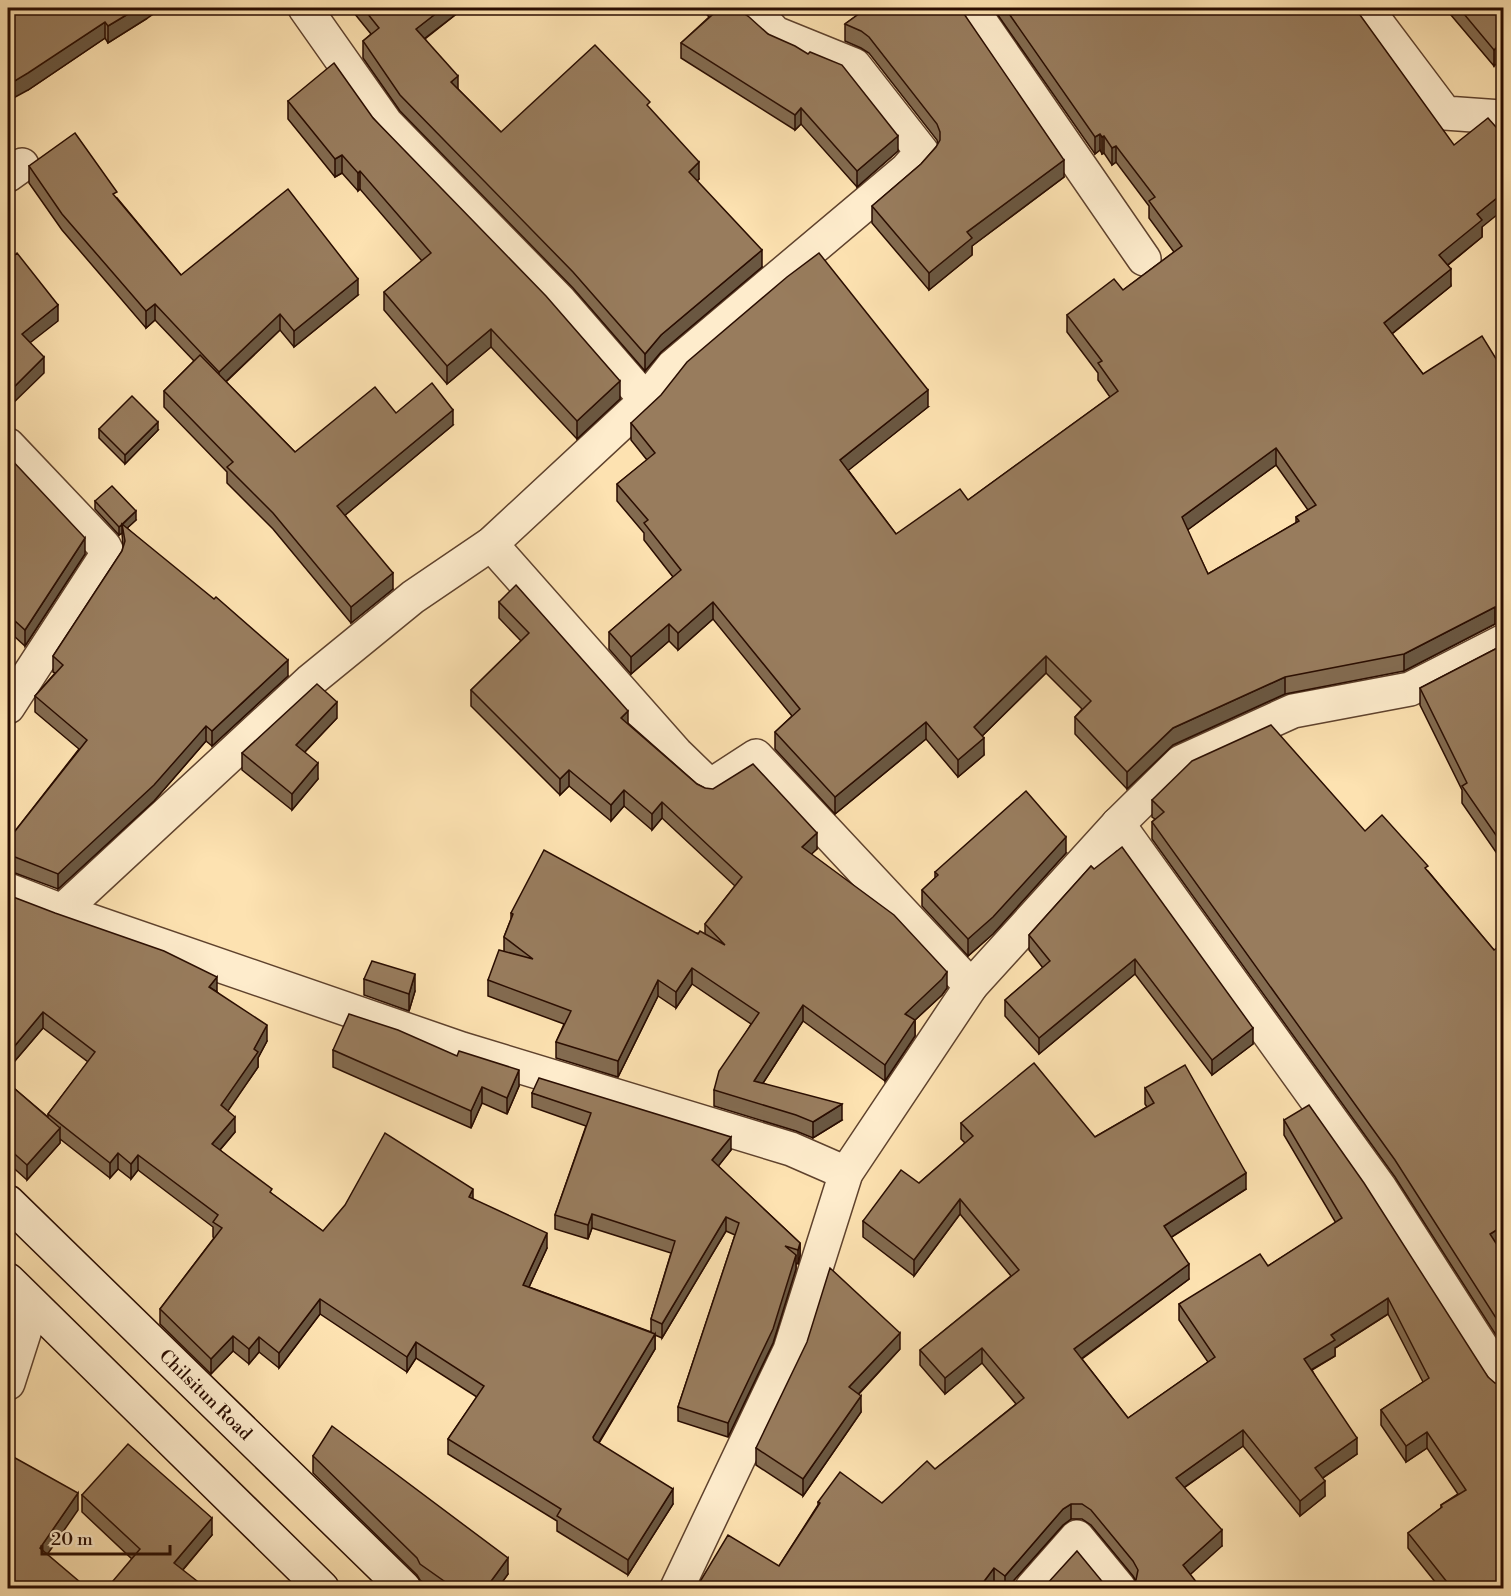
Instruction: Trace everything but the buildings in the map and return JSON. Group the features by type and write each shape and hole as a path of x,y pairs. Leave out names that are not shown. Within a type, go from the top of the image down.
{"street":[{"path":"305,8 386,123 560,301 646,400"},
{"path":"62,911 310,681 413,597 491,544 646,400 674,366 907,169 922,152 854,65 775,33 752,8"},
{"path":"971,8 1144,259"},
{"path":"1366,8 1445,113 1503,116"},
{"path":"8,445 104,546 107,552 8,707"},
{"path":"491,544 676,753 710,786 756,756 971,986"},
{"path":"677,1588 790,1350 846,1173 971,986 1118,824 1181,762 1293,711 1410,689 1503,641"},
{"path":"1118,824 1380,1188 1503,1382"},
{"path":"8,890 62,911 462,1049 791,1149 846,1173"},
{"name":"Chilsitun Road","path":"8,1202 404,1588"},
{"path":"8,1280 322,1588"},
{"path":"8,1383 33,1305"},
{"path":"1032,1588 1077,1537 1119,1588"}]}
